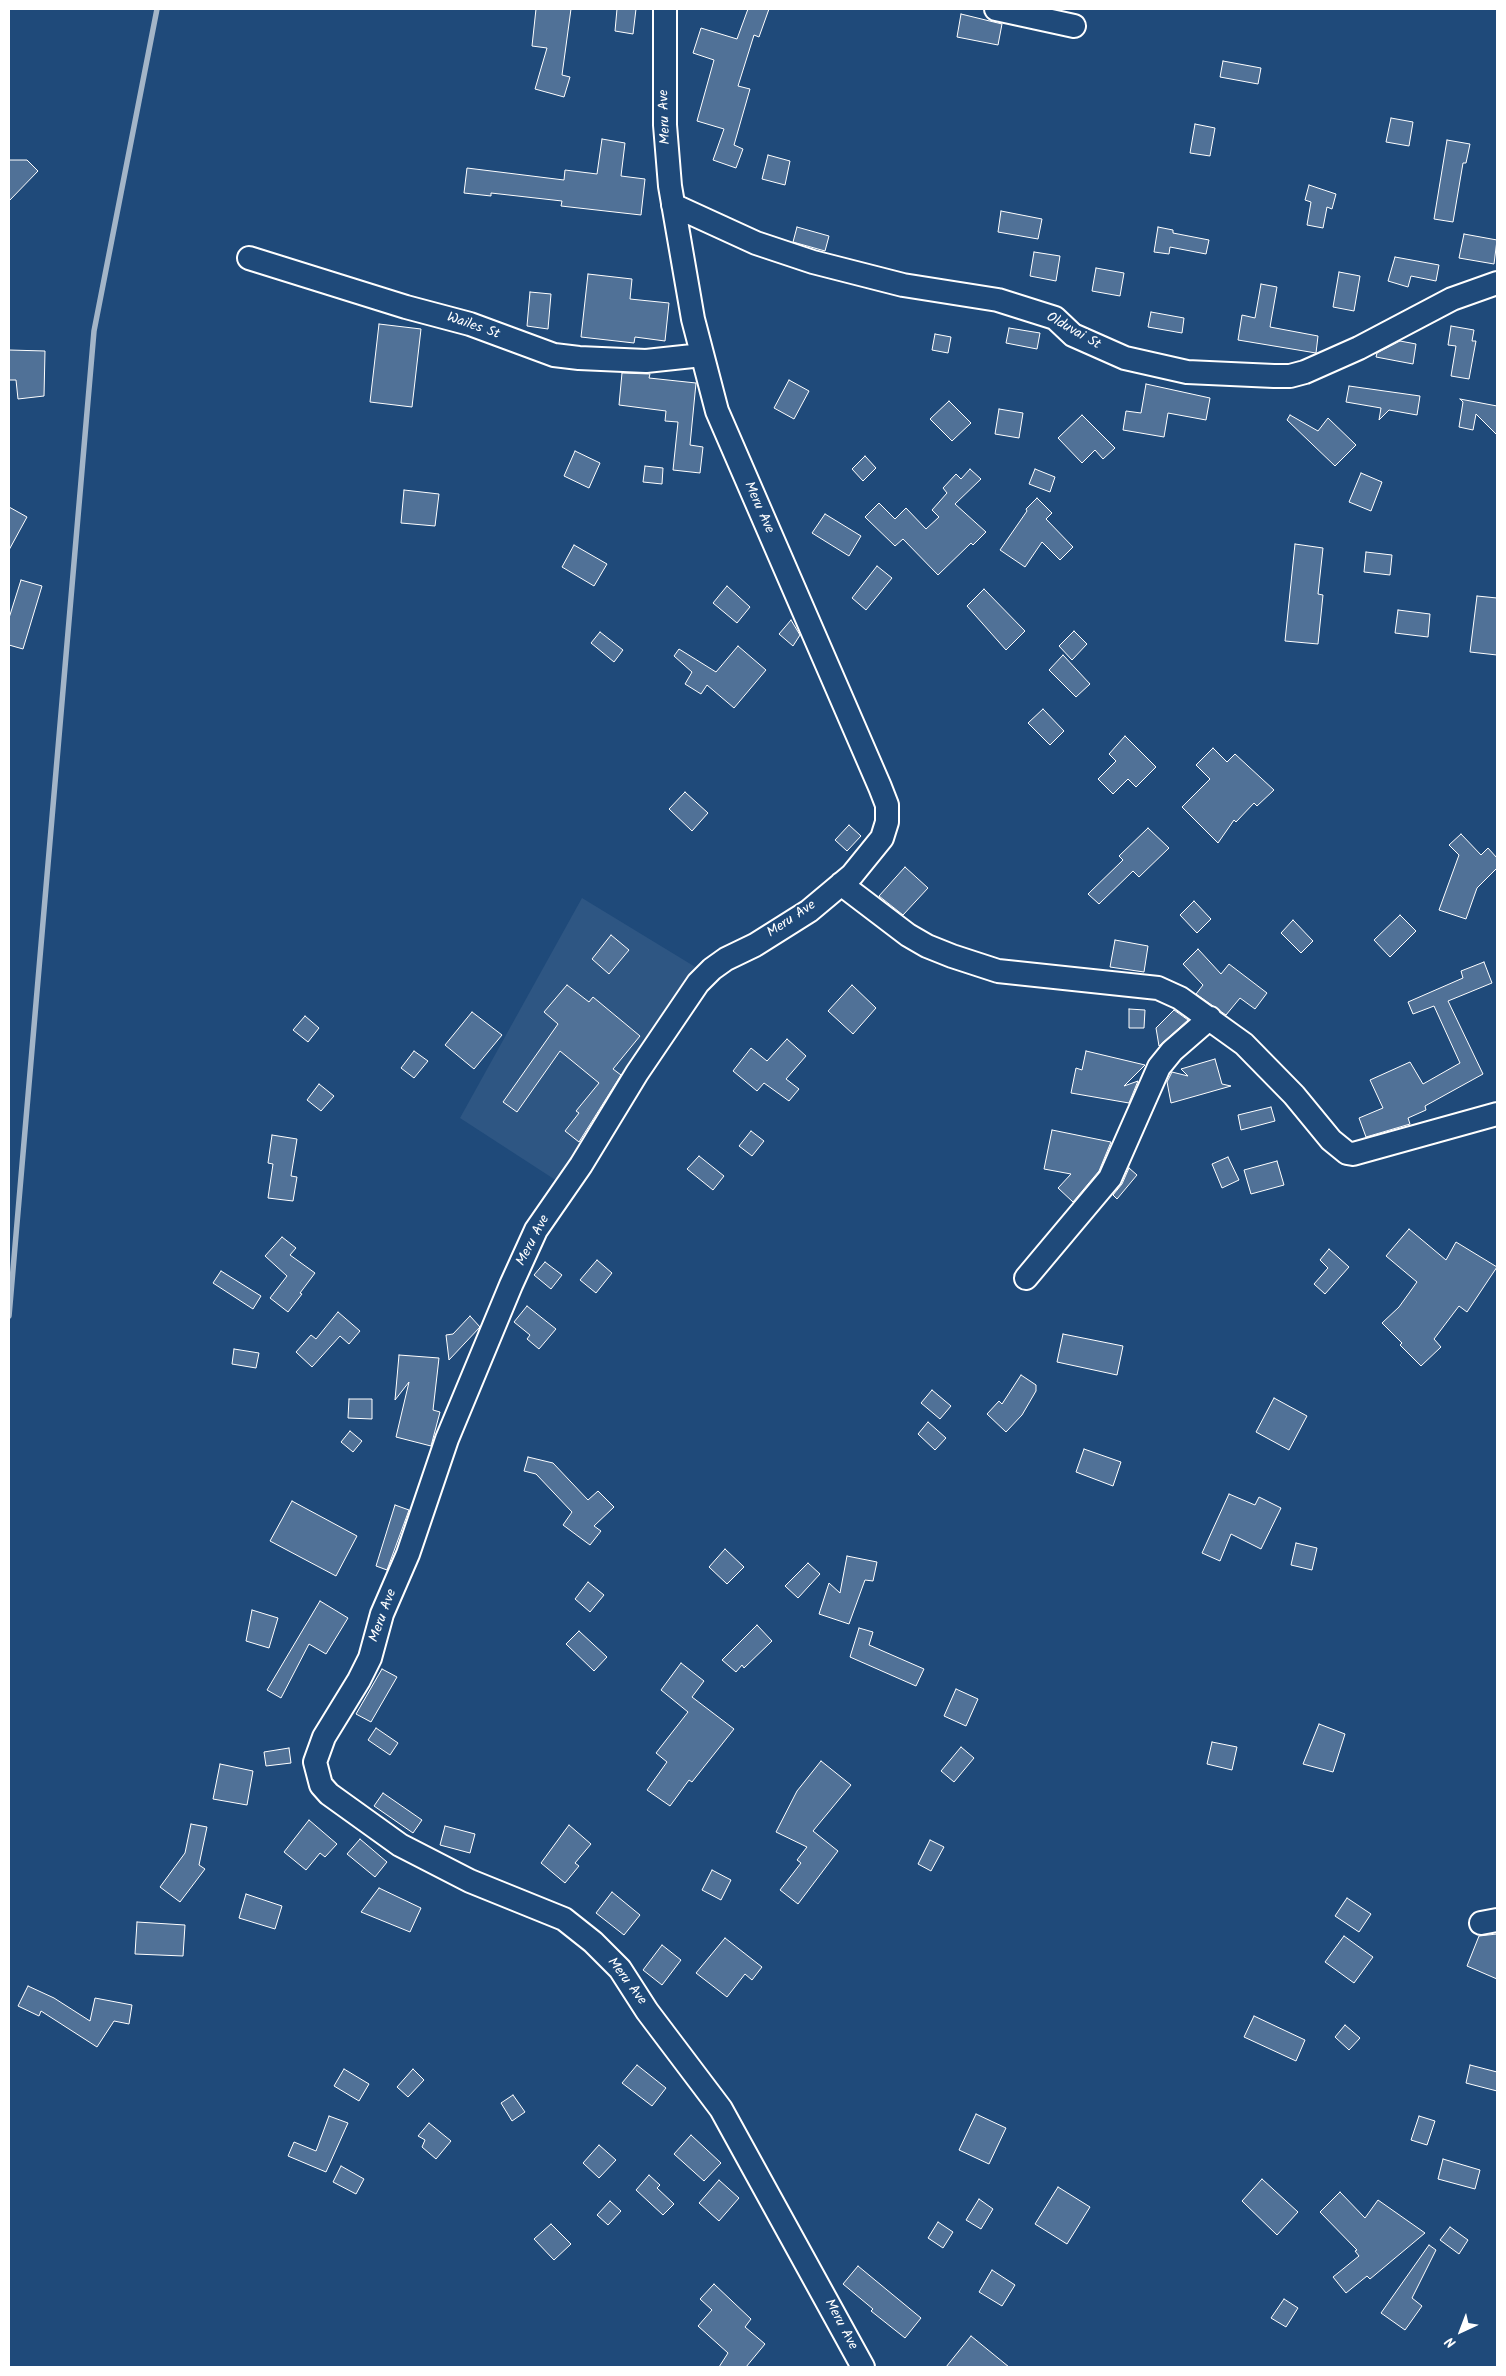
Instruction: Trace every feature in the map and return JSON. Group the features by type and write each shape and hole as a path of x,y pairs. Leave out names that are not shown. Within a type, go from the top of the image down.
{"street":[{"name":"Meru Ave","path":"665,9 666,125 673,205 693,319 717,411 887,805 887,822 882,838 852,875 810,910 712,969 698,984 638,1074 582,1165 536,1230 447,1439 408,1554 382,1614 370,1658 359,1680 324,1737 315,1762 321,1785 329,1794 400,1845 470,1880 564,1919 593,1942 620,1969 647,2011 721,2109 863,2367"},
{"path":"996,9 1074,26"},
{"name":"Olduvai St","path":"673,205 756,243 813,262 903,285 998,300 1055,318 1078,337 1125,358 1187,372 1290,376 1305,372 1359,348 1452,299 1497,283"},
{"name":"Wailes St","path":"249,258 406,307 470,324 554,355 646,361 702,356"},
{"path":"841,884 908,935 926,946 952,956 998,971 1158,988 1180,998 1244,1044 1294,1095 1331,1140 1347,1153 1353,1154 1497,1114"},
{"path":"1026,1278 1110,1178 1159,1067 1172,1051 1210,1018"}],"shaded area":[{"path":"582,898 697,968 557,1181 460,1118"}],"building":[{"path":"536,9 571,9 562,75 570,77 564,97 535,89 547,48 532,46"},
{"path":"617,9 636,9 633,34 615,31"},
{"path":"748,9 769,9 759,37 754,35 738,86 750,89 734,145 743,149 736,168 713,160 724,129 697,121 714,60 693,53 701,28 737,39"},
{"path":"961,14 1002,24 998,45 957,37"},
{"path":"1223,61 1261,68 1258,84 1220,77"},
{"path":"1391,118 1413,122 1409,146 1386,142"},
{"path":"1195,124 1215,128 1210,156 1190,153"},
{"path":"602,139 625,143 621,176 645,179 641,215 561,206 562,201 491,193 491,196 464,193 467,168 564,180 565,170 597,174"},
{"path":"1447,140 1470,144 1466,163 1463,163 1453,222 1434,219"},
{"path":"768,155 790,161 785,185 762,179"},
{"path":"9,160 27,160 38,171 9,201"},
{"path":"1309,185 1336,194 1332,209 1327,207 1323,228 1307,225 1311,202 1305,200"},
{"path":"1001,211 1042,219 1038,239 998,232"},
{"path":"797,227 829,236 825,251 793,242"},
{"path":"1158,227 1173,230 1173,233 1209,240 1206,254 1170,247 1169,254 1154,252"},
{"path":"1464,234 1497,240 1494,264 1459,258"},
{"path":"1034,252 1060,256 1056,281 1030,276"},
{"path":"1395,257 1439,265 1436,281 1411,276 1408,287 1388,281"},
{"path":"1096,268 1124,273 1120,296 1092,291"},
{"path":"1339,272 1360,276 1354,311 1333,307"},
{"path":"588,274 632,279 630,299 669,303 665,341 635,337 634,343 581,337"},
{"path":"1261,284 1277,287 1270,327 1318,336 1316,353 1238,340 1242,315 1255,318"},
{"path":"530,292 551,294 548,329 527,326"},
{"path":"1151,312 1184,318 1182,333 1148,327"},
{"path":"379,324 421,329 412,407 370,402"},
{"path":"1451,326 1474,330 1472,341 1476,341 1469,379 1451,376 1456,346 1448,345"},
{"path":"1009,328 1040,333 1037,349 1006,343"},
{"path":"935,334 951,337 948,353 932,350"},
{"path":"1400,341 1416,344 1413,364 1376,357 1377,353"},
{"path":"9,350 45,351 44,396 18,399 16,380 9,380"},
{"path":"622,373 650,374 649,378 696,383 690,445 703,447 700,473 673,470 678,422 665,421 666,411 619,405"},
{"path":"789,380 809,391 794,419 774,408"},
{"path":"1146,384 1210,398 1206,420 1168,413 1164,437 1123,430 1126,411 1141,413"},
{"path":"1349,386 1420,396 1417,415 1389,410 1379,420 1381,408 1346,402"},
{"path":"1460,399 1497,406 1497,435 1476,414 1473,430 1459,427 1463,402"},
{"path":"949,401 971,423 952,441 930,419"},
{"path":"999,409 1023,413 1019,438 995,434"},
{"path":"1082,415 1115,448 1103,459 1095,450 1082,463 1058,438"},
{"path":"1290,415 1318,431 1328,418 1356,445 1335,466 1287,420"},
{"path":"575,451 600,463 589,488 564,476"},
{"path":"865,456 876,468 863,481 852,469"},
{"path":"645,466 663,468 662,484 643,482"},
{"path":"970,469 981,479 955,504 986,532 973,545 971,543 938,575 903,539 895,546 865,517 879,503 895,519 906,508 926,529 939,517 932,510 947,493 943,488 956,474 961,479"},
{"path":"1035,469 1055,477 1050,492 1029,484"},
{"path":"1361,473 1382,482 1371,511 1349,502"},
{"path":"404,490 439,494 435,526 401,523"},
{"path":"1037,498 1052,513 1046,519 1073,547 1060,560 1042,542 1025,567 1000,550 1027,511 1026,509"},
{"path":"9,507 27,517 9,550"},
{"path":"825,514 861,536 849,556 812,533"},
{"path":"1295,544 1323,548 1318,594 1323,595 1318,644 1285,641"},
{"path":"574,545 607,564 594,586 562,567"},
{"path":"1366,552 1392,555 1390,575 1364,572"},
{"path":"877,566 892,578 866,610 852,598"},
{"path":"21,580 42,586 23,649 9,645 9,618"},
{"path":"727,586 750,607 737,623 713,603"},
{"path":"984,589 1025,631 1006,650 967,606"},
{"path":"1477,596 1497,598 1497,655 1470,652"},
{"path":"1398,610 1430,614 1428,637 1395,633"},
{"path":"791,620 800,635 793,646 779,634"},
{"path":"1074,631 1087,644 1072,660 1059,646"},
{"path":"600,632 623,650 614,662 591,643"},
{"path":"738,646 766,670 734,708 707,685 701,694 685,684 692,672 674,656 679,649 716,672"},
{"path":"1063,655 1090,684 1076,697 1049,670"},
{"path":"1043,709 1064,731 1050,745 1028,723"},
{"path":"1125,736 1156,767 1136,787 1128,779 1113,794 1098,779 1116,761 1109,754"},
{"path":"1213,748 1227,762 1235,754 1274,790 1257,806 1254,803 1236,822 1234,820 1218,843 1182,807 1210,779 1196,765"},
{"path":"685,792 708,813 692,831 669,809"},
{"path":"849,825 861,836 847,851 835,840"},
{"path":"1148,828 1169,848 1139,877 1133,871 1099,904 1088,894 1123,860 1119,856"},
{"path":"1461,834 1481,855 1488,848 1497,858 1497,868 1477,888 1466,919 1439,910 1459,855 1449,845"},
{"path":"905,867 928,888 903,915 879,896"},
{"path":"1194,901 1211,919 1197,933 1180,915"},
{"path":"1400,915 1416,931 1390,957 1374,940"},
{"path":"1293,920 1313,941 1301,953 1281,933"},
{"path":"611,935 629,950 609,974 592,959"},
{"path":"1115,940 1148,946 1144,972 1110,967"},
{"path":"1198,949 1221,974 1229,964 1267,993 1255,1009 1240,998 1226,1015 1196,994 1203,985 1183,964"},
{"path":"1484,962 1492,983 1448,1001 1483,1074 1425,1106 1426,1110 1408,1118 1410,1124 1366,1137 1359,1118 1383,1108 1370,1080 1410,1062 1423,1084 1460,1063 1434,1006 1413,1014 1408,1002 1463,978 1461,971"},
{"path":"567,985 589,1002 593,997 640,1036 613,1069 621,1075 579,1142 565,1131 579,1113 576,1111 599,1083 560,1051 517,1112 503,1102 558,1024 544,1012"},
{"path":"852,985 876,1008 853,1034 828,1011"},
{"path":"1129,1009 1145,1010 1144,1028 1129,1028"},
{"path":"1174,1010 1188,1020 1159,1046 1156,1028"},
{"path":"472,1012 502,1035 474,1069 445,1045"},
{"path":"305,1016 319,1028 308,1042 293,1030"},
{"path":"787,1039 806,1056 786,1079 799,1089 789,1101 764,1083 757,1091 733,1071 751,1048 767,1061"},
{"path":"414,1051 428,1061 414,1078 401,1068"},
{"path":"1086,1051 1145,1065 1124,1086 1138,1081 1129,1103 1071,1093 1076,1068 1082,1070"},
{"path":"1215,1059 1222,1084 1231,1086 1171,1103 1167,1082 1172,1072 1188,1076 1181,1069"},
{"path":"319,1084 334,1096 321,1111 307,1100"},
{"path":"1271,1107 1275,1121 1241,1130 1238,1115"},
{"path":"1052,1130 1111,1142 1099,1171 1073,1202 1058,1188 1071,1174 1044,1169"},
{"path":"751,1131 764,1141 752,1156 739,1146"},
{"path":"272,1135 297,1139 291,1176 297,1177 293,1201 268,1198 273,1164 268,1163"},
{"path":"699,1156 724,1176 713,1190 687,1169"},
{"path":"1228,1157 1239,1180 1222,1188 1212,1164"},
{"path":"1277,1161 1284,1185 1251,1194 1244,1170"},
{"path":"1129,1168 1137,1175 1117,1199 1113,1195 1122,1184"},
{"path":"1409,1229 1446,1260 1456,1242 1497,1267 1467,1312 1459,1306 1434,1339 1441,1347 1421,1366 1382,1323 1399,1307 1417,1282 1386,1256"},
{"path":"282,1237 296,1248 290,1255 315,1273 288,1312 270,1298 287,1276 265,1256"},
{"path":"1329,1249 1349,1267 1325,1294 1314,1284 1328,1268 1320,1260"},
{"path":"597,1260 612,1273 596,1293 580,1280"},
{"path":"545,1262 562,1275 551,1289 534,1275"},
{"path":"221,1271 261,1296 253,1309 213,1283"},
{"path":"527,1306 556,1329 539,1349 527,1339 530,1335 514,1322"},
{"path":"338,1312 360,1331 349,1344 340,1336 312,1367 296,1352 311,1335 316,1339"},
{"path":"470,1316 480,1327 449,1360 446,1335 453,1334"},
{"path":"1063,1334 1123,1346 1117,1375 1057,1362"},
{"path":"234,1349 259,1353 256,1368 232,1364"},
{"path":"399,1355 439,1358 433,1410 440,1412 431,1446 396,1437 409,1382 395,1400"},
{"path":"1021,1375 1036,1385 1036,1391 1022,1415 1006,1432 987,1414 999,1401 1002,1404"},
{"path":"932,1390 951,1406 940,1419 921,1403"},
{"path":"1274,1398 1307,1416 1289,1450 1256,1432"},
{"path":"349,1399 372,1399 372,1419 348,1418"},
{"path":"928,1422 946,1438 935,1450 918,1434"},
{"path":"350,1431 362,1441 353,1452 341,1442"},
{"path":"1084,1449 1121,1462 1113,1486 1076,1472"},
{"path":"528,1457 553,1463 588,1500 598,1491 614,1507 594,1526 601,1531 590,1545 563,1525 572,1512 536,1474 524,1471"},
{"path":"1229,1494 1255,1505 1259,1497 1281,1508 1261,1549 1231,1534 1220,1561 1202,1553"},
{"path":"292,1501 357,1536 336,1576 270,1541"},
{"path":"395,1505 409,1510 387,1570 376,1566"},
{"path":"1296,1543 1317,1548 1312,1570 1291,1565"},
{"path":"725,1549 744,1567 727,1584 709,1567"},
{"path":"847,1556 877,1562 873,1581 865,1580 849,1624 819,1614 829,1583 840,1593"},
{"path":"808,1563 820,1574 798,1598 785,1586"},
{"path":"588,1582 604,1595 590,1612 575,1599"},
{"path":"320,1601 348,1618 326,1654 309,1644 281,1698 267,1690"},
{"path":"252,1610 278,1618 269,1648 246,1641"},
{"path":"757,1625 772,1641 744,1668 742,1665 736,1672 722,1660"},
{"path":"859,1628 873,1632 869,1645 924,1669 916,1686 850,1657"},
{"path":"579,1631 607,1657 594,1671 566,1644"},
{"path":"681,1663 704,1681 692,1697 734,1729 692,1782 689,1780 670,1806 647,1790 667,1762 656,1753 688,1712 661,1690"},
{"path":"382,1669 397,1677 371,1722 356,1714"},
{"path":"956,1689 978,1699 966,1726 944,1716"},
{"path":"1319,1724 1345,1734 1333,1772 1303,1764"},
{"path":"376,1728 398,1743 390,1755 368,1740"},
{"path":"1212,1742 1237,1747 1232,1770 1207,1764"},
{"path":"961,1747 974,1758 954,1782 941,1771"},
{"path":"289,1748 291,1763 266,1766 264,1752"},
{"path":"821,1761 851,1785 813,1831 838,1851 798,1904 780,1890 801,1863 797,1860 807,1847 776,1832 797,1791"},
{"path":"220,1764 253,1771 247,1805 213,1799"},
{"path":"383,1793 422,1820 413,1833 374,1806"},
{"path":"309,1820 337,1844 325,1857 320,1853 306,1870 284,1852"},
{"path":"191,1824 207,1827 199,1865 205,1869 180,1902 160,1887 185,1853"},
{"path":"569,1825 591,1844 575,1863 579,1866 565,1883 541,1863"},
{"path":"445,1826 475,1834 470,1853 440,1845"},
{"path":"360,1839 387,1862 375,1877 347,1854"},
{"path":"930,1840 944,1847 931,1871 918,1864"},
{"path":"712,1870 731,1880 721,1900 702,1890"},
{"path":"379,1888 421,1908 410,1932 361,1912"},
{"path":"612,1892 640,1915 624,1935 596,1913"},
{"path":"246,1894 282,1906 275,1929 239,1918"},
{"path":"1347,1898 1371,1914 1359,1932 1335,1916"},
{"path":"137,1922 185,1925 183,1956 135,1954"},
{"path":"1497,1934 1497,1979 1467,1966 1479,1936"},
{"path":"1344,1936 1373,1957 1354,1983 1325,1962"},
{"path":"725,1938 762,1967 752,1980 745,1974 727,1997 696,1973"},
{"path":"662,1945 681,1960 662,1985 643,1970"},
{"path":"28,1986 54,1998 90,2021 95,1998 132,2005 129,2024 114,2021 97,2047 41,2011 39,2016 18,2006"},
{"path":"1254,2016 1305,2040 1296,2061 1244,2037"},
{"path":"1345,2025 1360,2038 1349,2050 1335,2037"},
{"path":"637,2065 666,2088 652,2106 622,2083"},
{"path":"1470,2065 1497,2072 1497,2091 1466,2083"},
{"path":"344,2069 369,2084 359,2101 334,2086"},
{"path":"413,2069 424,2080 408,2097 397,2087"},
{"path":"513,2095 525,2112 512,2121 501,2103"},
{"path":"976,2114 1006,2128 989,2164 959,2150"},
{"path":"329,2116 348,2123 326,2172 288,2156 294,2142 316,2151"},
{"path":"1419,2116 1435,2121 1427,2145 1411,2140"},
{"path":"429,2123 451,2141 436,2159 422,2147 425,2140 418,2136"},
{"path":"691,2135 721,2163 704,2181 674,2154"},
{"path":"599,2145 616,2160 599,2178 583,2163"},
{"path":"1443,2159 1480,2170 1475,2189 1438,2179"},
{"path":"341,2166 364,2179 356,2194 333,2182"},
{"path":"649,2175 660,2185 657,2188 674,2204 663,2215 636,2190"},
{"path":"1262,2179 1298,2212 1277,2235 1242,2201"},
{"path":"719,2180 739,2198 719,2221 699,2203"},
{"path":"1058,2187 1090,2207 1067,2244 1035,2224"},
{"path":"1340,2192 1365,2218 1378,2200 1425,2233 1370,2279 1367,2276 1346,2293 1333,2277 1359,2256 1355,2251 1357,2250 1320,2212"},
{"path":"979,2199 993,2209 981,2229 966,2220"},
{"path":"610,2201 621,2211 608,2225 597,2215"},
{"path":"938,2222 953,2232 943,2248 928,2238"},
{"path":"551,2224 571,2244 554,2260 534,2239"},
{"path":"1450,2227 1468,2240 1459,2254 1440,2240"},
{"path":"1429,2245 1436,2250 1412,2298 1422,2306 1405,2330 1381,2313"},
{"path":"858,2266 921,2318 905,2338 871,2311 873,2309 843,2284"},
{"path":"992,2270 1015,2285 1002,2306 979,2292"},
{"path":"714,2284 751,2319 745,2327 765,2344 746,2367 719,2367 728,2353 698,2326 712,2310 700,2299"},
{"path":"1284,2299 1298,2308 1286,2327 1271,2318"},
{"path":"971,2336 1009,2367 946,2367"}],"waterway":[{"path":"9,1316 94,331 157,9"}]}
